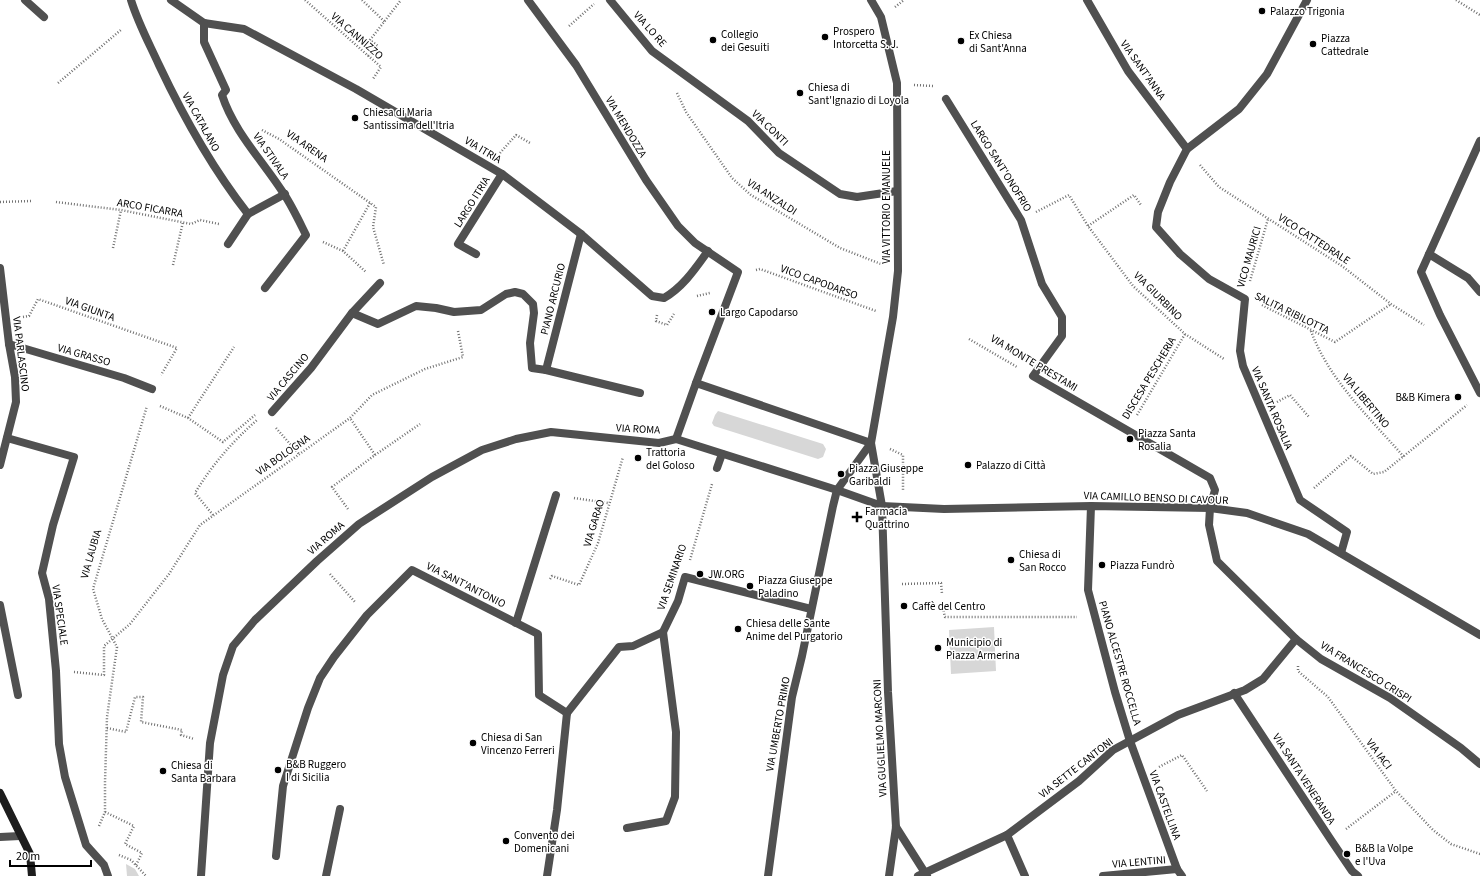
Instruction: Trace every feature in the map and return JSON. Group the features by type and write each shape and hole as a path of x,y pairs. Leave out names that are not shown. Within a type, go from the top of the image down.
{"main road":[{"path":"0,793 30,854 32,876"}],"street":[{"path":"25,0 44,17"},
{"name":"VIA CATALANO","path":"131,0 136,17 198,143 226,186 248,214"},
{"name":"VIA ITRIA","path":"171,0 204,23 244,29 356,89 502,174 581,234 652,296 664,298 674,292 690,276 708,251"},
{"name":"VIA MENDOZZA","path":"528,0 576,65 646,180 674,221 695,243 738,272"},
{"name":"VIA LO RE","path":"610,0 652,51 678,69"},
{"name":"VIA VITTORIO EMANUELE","path":"871,0 881,17 897,83 898,271 894,317 871,443"},
{"name":"VIA SANT'ANNA","path":"1087,0 1128,71 1187,150"},
{"path":"1245,299 1209,279 1180,254 1156,227 1158,212 1170,182 1187,150 1239,109 1266,74 1307,0"},
{"name":"VIA STIVALA","path":"204,23 204,42 226,90 222,95 225,106 249,146 285,194 306,234"},
{"name":"VIA CONTI","path":"678,69 748,121 779,154 840,194 857,197 897,191"},
{"name":"LARGO SANT'ONOFRIO","path":"946,99 1021,220 1042,284 1062,317 1062,336 1033,376"},
{"path":"1480,141 1478,154 1421,272 1440,315 1480,393"},
{"name":"LARGO ITRIA","path":"476,254 458,244 502,174"},
{"path":"228,244 248,214 285,194"},
{"path":"265,288 306,234"},
{"name":"PIANO ARCURIO","path":"546,370 581,234"},
{"path":"1429,254 1468,278 1480,292"},
{"name":"VIA PARLASCINO","path":"0,268 5,318 15,377 16,402 0,462"},
{"path":"738,272 676,439 837,490 882,506 871,443"},
{"name":"VIA CASCINO","path":"272,412 311,368 352,313 380,284"},
{"path":"352,313 378,324 416,306 454,312 482,310 506,294 515,292 523,294 530,299 534,309 530,342 532,368 640,392"},
{"name":"VIA SANTA ROSALIA","path":"1245,299 1240,351 1242,366 1260,411 1300,500"},
{"name":"VIA GRASSO","path":"9,344 124,378 152,389"},
{"name":"VIA MONTE PRESTAMI","path":"1033,376 1127,431"},
{"path":"696,383 871,443"},
{"path":"1127,431 1210,478 1215,490 1210,508"},
{"name":"VIA ROMA","path":"201,876 210,743 223,675 233,646 255,620 317,560 359,524 432,477 482,450 516,439 551,432 651,442 676,439"},
{"name":"VIA SPECIALE","path":"7,438 74,457 53,525 42,573 48,599 56,671 59,744 65,777 86,845 104,865 108,876"},
{"path":"837,490 871,443"},
{"path":"717,468 722,454"},
{"name":"VIA UMBERTO PRIMO","path":"768,876 792,697 837,490"},
{"path":"516,623 556,495"},
{"path":"1300,500 1347,532 1341,553"},
{"name":"VIA CAMILLO BENSO DI CAVOUR","path":"882,506 944,509 1091,506 1210,508 1247,513 1308,534 1480,635"},
{"name":"VIA GUGLIELMO MARCONI","path":"882,506 884,598 896,827 889,876"},
{"name":"PIANO ALCESTRE ROCCELLA","path":"1091,506 1088,590 1130,741"},
{"name":"VIA FRANCESCO CRISPI","path":"1210,508 1209,525 1217,561 1296,639 1321,659 1390,698 1461,748 1480,764"},
{"name":"VIA SANT'ANTONIO","path":"367,615 412,570 538,634 539,696 567,713"},
{"path":"686,577 811,609"},
{"name":"VIA SEMINARIO","path":"663,632 678,601 686,577"},
{"path":"0,605 18,695"},
{"path":"276,856 283,786 308,708 320,678 334,657 367,615"},
{"path":"547,876 557,810 567,713 619,647 633,646 663,632 676,732 675,797 666,821 627,828"},
{"name":"VIA SETTE CANTONI","path":"924,875 1007,835 1079,781 1113,750 1178,715 1245,690 1263,679 1296,639"},
{"name":"VIA SANTA VENERANDA","path":"1234,693 1352,871 1358,876"},
{"name":"VIA CASTELLINA","path":"1130,741 1179,873"},
{"path":"326,876 340,809"},
{"path":"896,827 924,875"},
{"path":"1007,835 1025,876"},
{"path":"0,837 20,836"},
{"name":"VIA LENTINI","path":"1103,876 1179,873"}],"path":[{"name":"VIA CANNIZZO","path":"305,0 381,67 372,80 378,84"},
{"path":"362,0 385,22"},
{"path":"368,56 378,46 370,40 401,0"},
{"path":"556,37 599,0"},
{"path":"1456,0 1480,15"},
{"path":"58,83 127,25"},
{"name":"VIA ANZALDI","path":"678,69 673,85 686,112 732,178 751,195 840,248 898,271"},
{"path":"897,83 941,87 946,99"},
{"name":"VIA ARENA","path":"256,127 279,139 370,203"},
{"path":"510,180 515,170 500,153 516,136 530,143"},
{"name":"VICO CATTEDRALE","path":"1187,150 1219,187 1342,266 1391,304 1423,325 1440,315"},
{"name":"VIA GIURBINO","path":"1021,220 1069,195 1088,226 1133,286 1185,334 1221,358 1242,366"},
{"path":"1088,226 1134,195 1156,227"},
{"path":"0,202 31,201"},
{"name":"ARCO FICARRA","path":"56,202 121,210 191,224 200,220 238,229"},
{"path":"306,234 343,251 380,284 386,277 373,227 376,208 370,203 343,251"},
{"path":"114,248 121,210"},
{"name":"VICO MAURICI","path":"1245,299 1268,219"},
{"path":"172,265 183,222"},
{"name":"VICO CAPODARSO","path":"738,272 760,269 894,317"},
{"name":"VIA GIUNTA","path":"5,318 29,316 38,299 177,348"},
{"name":"SALITA RIBILOTTA","path":"1245,299 1268,307 1311,331 1335,342 1391,304"},
{"name":"VIA BOLOGNA","path":"56,671 104,675 104,646 130,624 169,574 200,525 350,418 372,395 425,369 463,357 454,312"},
{"name":"VIA LIBERTINO","path":"1311,331 1317,347 1339,383 1404,457"},
{"name":"DISCESA PESCHERIA","path":"1127,431 1185,334"},
{"name":"VIA MONTE PRESTAMI","path":"969,339 1033,376"},
{"path":"188,418 234,347"},
{"name":"VIA LAUBIA","path":"99,827 105,812 107,728 117,647 114,639 102,620 93,589 152,389 177,348"},
{"path":"1260,411 1290,395 1309,417"},
{"path":"148,401 188,418 223,442 259,412 299,454"},
{"path":"1300,500 1351,456 1373,474 1384,472 1468,404"},
{"name":"VIA CASCINO","path":"213,515 195,493 210,469 238,436 263,415 272,412"},
{"path":"350,418 375,455"},
{"path":"359,524 332,487 420,424"},
{"name":"VIA GARAO","path":"525,592 538,596 552,576 579,585 598,543 608,503 621,464"},
{"name":"VIA SEMINARIO","path":"686,577 717,468"},
{"path":"556,495 608,503"},
{"path":"317,560 367,615"},
{"path":"902,584 941,583 942,594"},
{"path":"942,605 945,617 1081,617 1094,615"},
{"name":"VIA IACI","path":"1296,639 1298,671 1328,697 1396,791 1433,830 1445,839 1467,851 1480,854"},
{"path":"107,728 126,732 135,697 143,698 141,722 182,730 181,735 210,743"},
{"path":"1143,776 1182,755 1207,791"},
{"path":"1331,840 1396,791"},
{"path":"105,812 134,826 125,844 142,853 136,865"}],"shaded area":[{"path":"718,411 823,444 826,449 823,457 818,459 714,426 712,423"},
{"path":"994,627 996,671 951,674 949,630"},
{"path":"126,864 135,869 139,876 127,876"}],"place":[{"name":"Palazzo Trigonia","path":"1262,11"},
{"name":"Prospero Intorcetta S. J.","path":"825,37"},
{"name":"Collegio dei Gesuiti","path":"713,40"},
{"name":"Ex Chiesa di Sant'Anna","path":"961,41"},
{"name":"Piazza Cattedrale","path":"1313,44"},
{"name":"Chiesa di Sant'Ignazio di Loyola","path":"800,93"},
{"name":"Chiesa di Maria Santissima dell'Itria","path":"355,118"},
{"name":"Largo Capodarso","path":"712,312"},
{"name":"B&B Kimera","path":"1458,397"},
{"name":"Piazza Santa Rosalia","path":"1130,439"},
{"name":"Trattoria del Goloso","path":"638,458"},
{"name":"Palazzo di Città","path":"968,465"},
{"name":"Piazza Giuseppe Garibaldi","path":"841,474"},
{"name":"Farmacia Quattrino","path":"857,517"},
{"name":"Chiesa di San Rocco","path":"1011,560"},
{"name":"Piazza Fundrò","path":"1102,565"},
{"name":"JW.ORG","path":"700,574"},
{"name":"Piazza Giuseppe Paladino","path":"750,586"},
{"name":"Caffè del Centro","path":"904,606"},
{"name":"Chiesa delle Sante Anime del Purgatorio","path":"738,629"},
{"name":"Municipio di Piazza Armerina","path":"938,648"},
{"name":"Chiesa di San Vincenzo Ferreri","path":"473,743"},
{"name":"B&B Ruggero I di Sicilia","path":"278,770"},
{"name":"Chiesa di Santa Barbara","path":"163,771"},
{"name":"Convento dei Domenicani","path":"506,841"},
{"name":"B&B la Volpe e l'Uva","path":"1347,854"}]}
